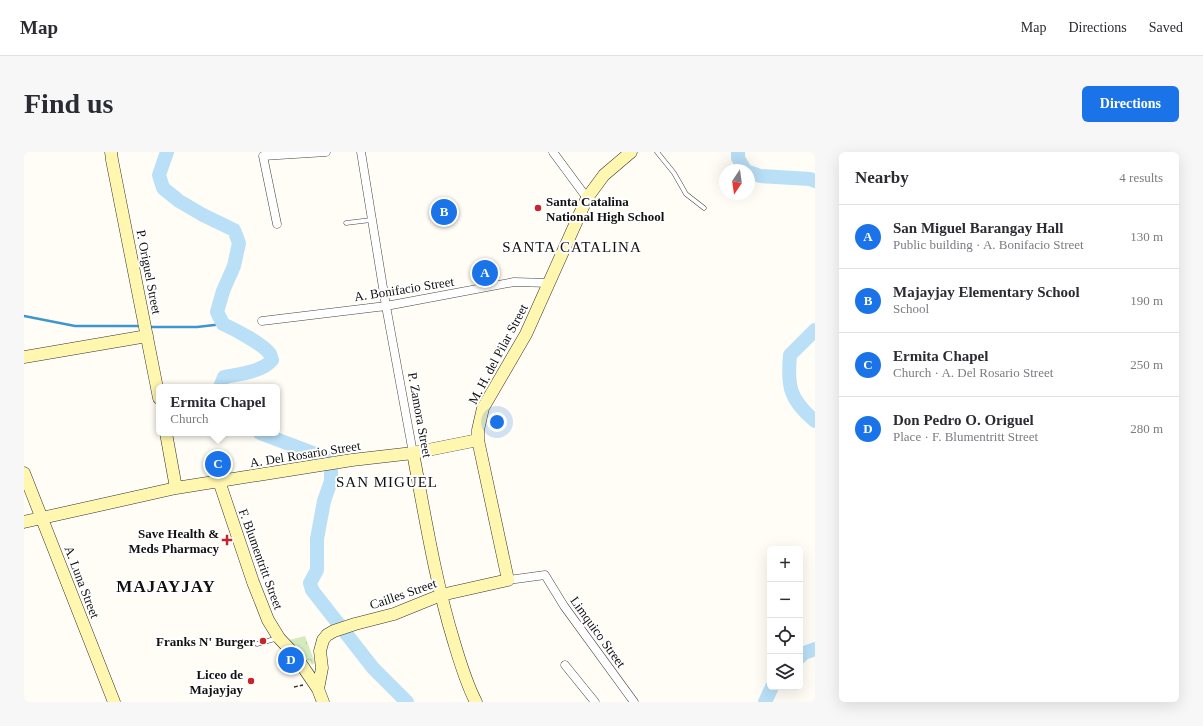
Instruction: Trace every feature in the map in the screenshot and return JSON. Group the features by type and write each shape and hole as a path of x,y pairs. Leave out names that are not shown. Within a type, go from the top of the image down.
{"main road":[{"name":"P. Origuel Street","path":"112,152 112,160 156,384"},
{"name":"M. H. del Pilar Street","path":"508,580 478,440 478,430 483,408 526,334 587,198 604,175 624,154"},
{"path":"24,357 147,336"},
{"path":"167,436 176,488"},
{"name":"A. Del Rosario Street","path":"24,522 176,488 352,460 413,453 478,440"},
{"name":"P. Zamora Street","path":"413,453 441,595 457,652 470,690 476,702"},
{"name":"A. Luna Street","path":"24,473 114,702"},
{"name":"F. Blumentritt Street","path":"219,481 253,582 268,620 278,638 295,655 318,688 323,702"},
{"name":"Cailles Street","path":"318,688 322,668 320,651 322,640 334,631 394,614 441,595 508,580"}],"street":[{"path":"277,224 263,156 324,152"},
{"name":"P. Zamora Street","path":"361,152 371,220 413,453"},
{"path":"553,152 587,198"},
{"name":"A. Bonifacio Street","path":"262,321 386,306 514,282 550,283"},
{"name":"Cailles Street","path":"508,580 545,575"},
{"name":"Limquico Street","path":"545,575 564,606 634,702"},
{"path":"565,665 595,702"}],"lane":[{"path":"657,152 674,173 686,194 704,208"},
{"path":"346,223 371,220"},
{"path":"257,644 278,638"}],"green space":[{"path":"305,636 315,663 312,665 289,640"}],"waterway":[{"path":"167,152 159,175 163,188 179,201 234,230 239,243 234,266 223,291 217,312 223,324 255,341 270,354 272,360 268,364 256,370 224,377 221,384"},
{"path":"738,152 738,158 742,164"},
{"path":"755,174 760,176 810,179 815,181"},
{"path":"24,316 75,326 140,326"},
{"path":"149,327 197,327 223,324"},
{"path":"815,330 790,355 789,366 790,384 795,399 815,421"},
{"path":"268,436 329,459 331,481 324,501 317,539 317,570 310,583 312,590 373,668 407,702"},
{"path":"803,654 815,649"},
{"path":"765,702 771,690"}],"place":[{"name":"Santa Catalina National High School","path":"538,208"},
{"name":"Majayjay Elementary School","path":"444,212"},
{"name":"San Miguel Barangay Hall","path":"485,273"},
{"name":"Ermita Chapel","path":"218,464"},
{"name":"Save Health & Meds Pharmacy","path":"227,540"},
{"name":"Franks N' Burger","path":"263,641"},
{"name":"Don Pedro O. Origuel","path":"291,660"},
{"name":"Liceo de Majayjay","path":"251,681"}],"district":[{"name":"SANTA CATALINA","path":"572,247"},
{"name":"SAN MIGUEL","path":"387,482"},
{"name":"MAJAYJAY","path":"166,586"}]}
